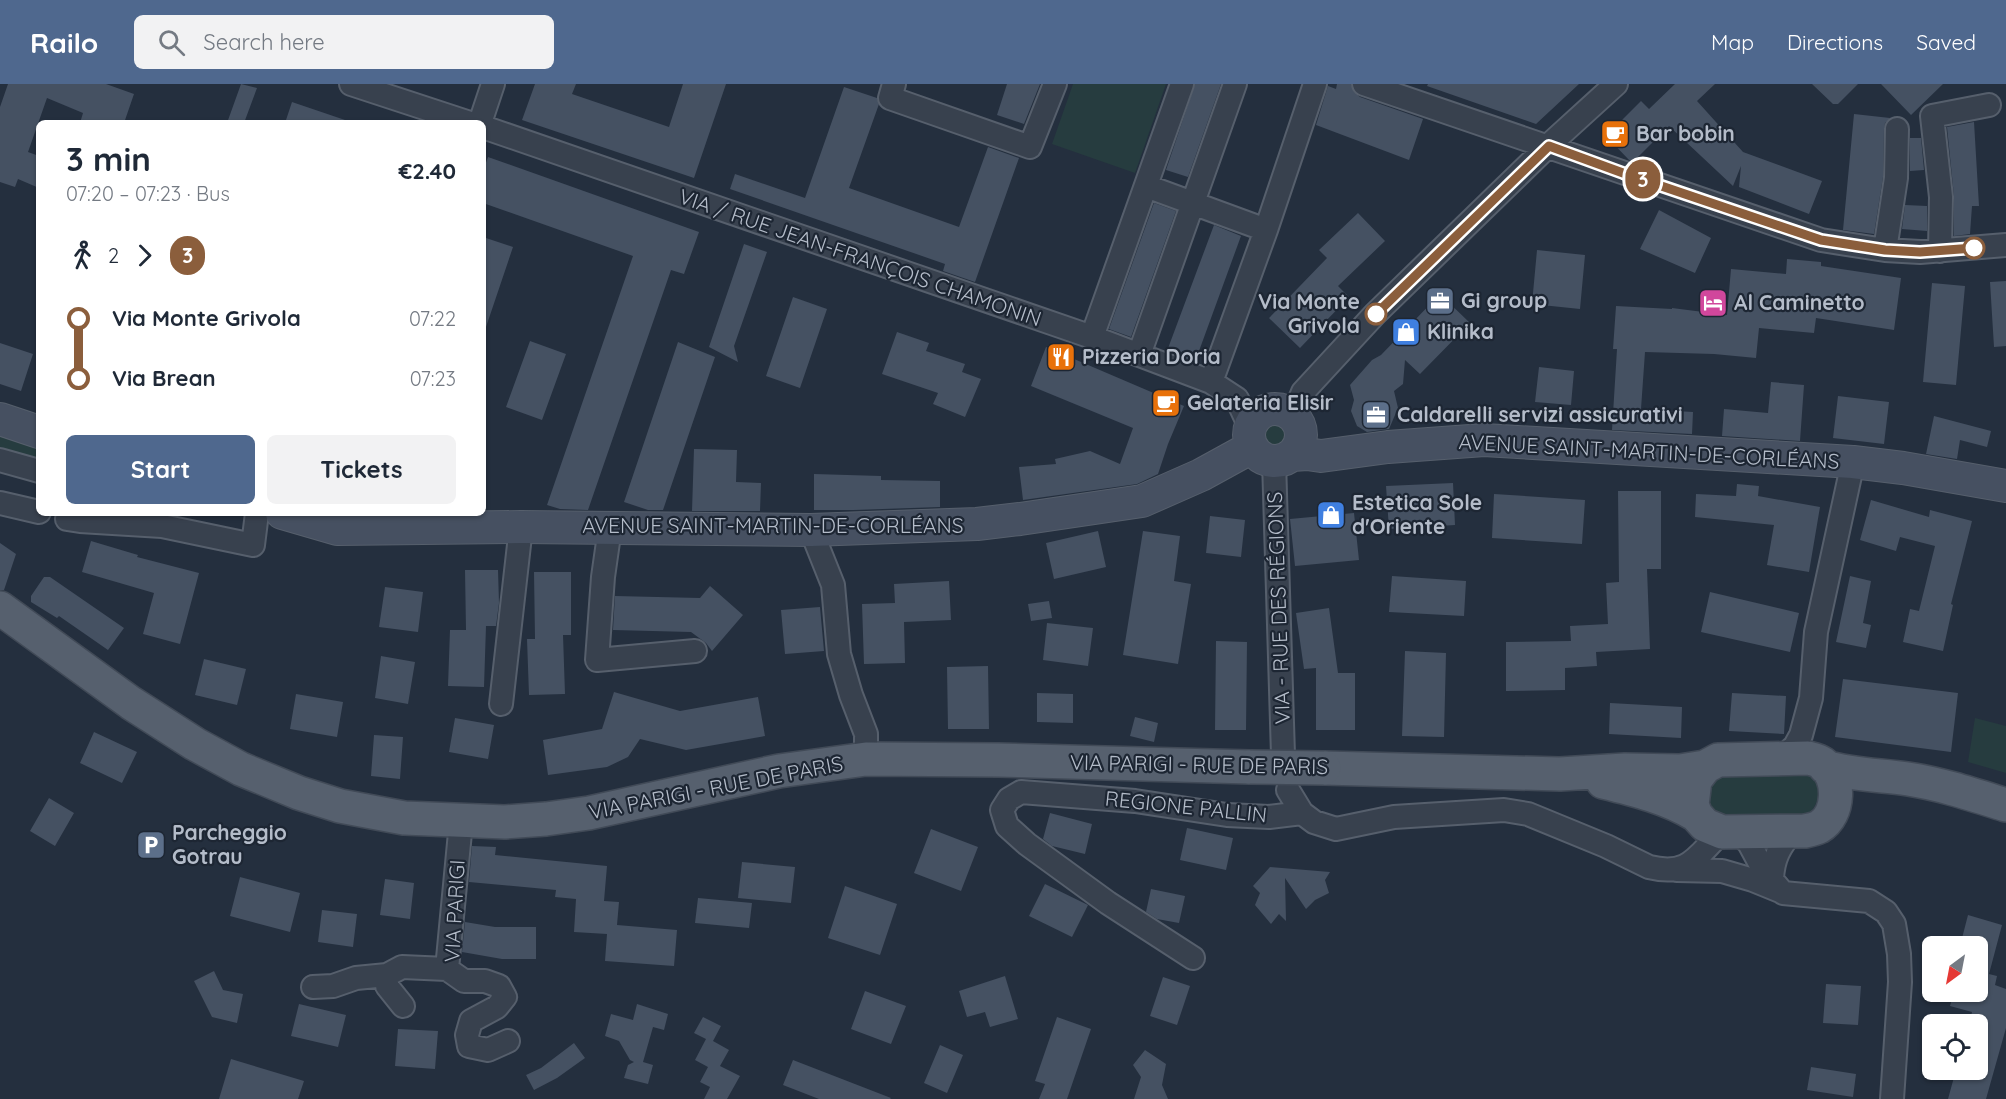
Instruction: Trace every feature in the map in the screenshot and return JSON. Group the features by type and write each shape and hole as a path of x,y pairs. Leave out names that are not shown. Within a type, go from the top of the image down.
{"main road":[{"name":"VIA PARIGI - RUE DE PARIS","path":"0,608 131,703 241,770 340,806 404,818 505,822 578,814 779,771 866,759 998,760 1560,774 1625,770 1696,770 1718,760 1808,758 1844,772 1907,779 1942,786 2006,805"},
{"path":"1823,765 1830,772 1836,790 1833,808"},
{"path":"1704,767 1695,780 1692,806 1718,826"},
{"name":"VIA PARIGI - RUE DE PARIS","path":"1560,774 1634,789 1677,804 1718,826 1793,831 1805,831 1818,827 1825,822 1833,808 1846,797 1866,789 1897,788 1975,797"}],"street":[{"path":"351,84 461,120"},
{"path":"481,120 493,84"},
{"path":"892,91 1030,147 1054,84"},
{"path":"1092,338 1182,84"},
{"path":"1139,355 1235,84"},
{"path":"1211,382 1266,230 1315,84"},
{"path":"1364,84 1821,240 1885,250 1940,251 2006,245"},
{"path":"1293,416 1304,392 1328,363 1549,146 1616,84"},
{"path":"1940,251 1941,197 1932,116 1989,105"},
{"name":"VIA / RUE JEAN-FRANÇOIS CHAMONIN","path":"486,129 1092,338 1211,382 1237,399 1267,447"},
{"path":"1885,250 1896,178 1897,129"},
{"path":"1146,186 1266,230"},
{"path":"1271,409 1283,410 1293,416 1300,426 1301,436 1296,450 1267,447 1258,415 1271,409"},
{"path":"0,418 36,431"},
{"name":"AVENUE SAINT-MARTIN-DE-CORLÉANS","path":"292,516 337,529 521,527 812,530 976,524 1142,501 1267,447 1321,456 1388,447 1484,440 1853,462 1903,468 2006,486"},
{"name":"VIA - RUE DES RÉGIONS","path":"1267,447 1283,755"},
{"path":"0,460 36,470"},
{"path":"1781,759 1795,746 1801,735 1811,698 1816,632 1853,462"},
{"path":"0,503 36,512"},
{"path":"74,517 164,520 253,545 257,516"},
{"path":"501,704 521,527"},
{"path":"610,528 603,577 597,660 695,651"},
{"path":"812,530 833,585 839,654 850,696 866,734 866,759"},
{"path":"1811,698 1823,765"},
{"path":"1288,790 1302,813 1314,822 1336,829 1394,817 1504,810 1528,814 1585,837 1649,867 1665,871 1722,871 1778,886 1869,901 1886,912 1894,924 1899,954 1892,1099"},
{"name":"REGIONE PALLIN","path":"1193,958 1108,903 1027,844 1007,826 1002,810 1009,800 1021,792 1135,801 1227,814 1269,817 1302,813"},
{"name":"VIA PARIGI","path":"461,822 447,969 464,981 485,981 499,986 505,997 497,1006 471,1020 467,1035 469,1046 488,1050 508,1041"},
{"path":"1677,870 1693,841 1718,826 1749,843 1763,868 1778,886"},
{"path":"1778,886 1772,867 1777,852 1793,831"},
{"path":"313,987 333,986 356,978 387,975 402,967 447,969"},
{"path":"387,975 387,986 403,1006"}],"green space":[{"path":"1073,84 1166,84 1135,173 1052,144"},
{"path":"1275,417 1287,422 1292,434 1287,446 1275,451 1263,446 1258,434 1263,422"},
{"path":"0,428 36,439 36,464 0,453"},
{"path":"1975,718 2006,726 2006,773 1968,762"},
{"path":"1720,771 1810,774 1817,785 1819,796 1806,817 1730,822 1709,809 1707,789"}],"building":[{"path":"8,84 106,84 134,94 125,120 81,120 83,113 47,98 39,120 36,120 36,129 28,152 36,155 36,187 18,179 15,187 0,182 0,107"},
{"path":"241,84 257,88 245,120 228,120"},
{"path":"535,84 576,84 572,94 669,127 683,84 726,84 694,178 522,120"},
{"path":"1007,84 1040,84 1024,124 997,115"},
{"path":"1195,84 1221,84 1188,177 1166,170"},
{"path":"1337,84 1351,84 1354,92 1360,97 1423,119 1409,160 1316,125 1328,86 1336,89"},
{"path":"1428,84 1579,84 1536,124 1427,86"},
{"path":"1675,84 1715,84 1697,101 1743,152 1822,181 1809,214 1739,187 1741,166 1733,186 1669,126 1633,162 1630,161 1606,136 1641,101 1649,109"},
{"path":"1812,84 1858,84 1838,104 1833,104"},
{"path":"1881,84 1943,84 1911,115"},
{"path":"844,87 877,98 879,104 849,188 959,227 988,147 1019,158 975,282 943,271 945,264 730,189 735,174 805,198"},
{"path":"292,102 345,120 286,120"},
{"path":"1854,114 1890,118 1885,123 1884,129 1883,177 1874,234 1843,230"},
{"path":"1974,122 1979,206 1972,206 1970,234 1954,236 1954,196 1947,127"},
{"path":"1910,138 1921,138 1924,170 1910,171"},
{"path":"488,157 699,232 684,274 671,270 588,510 560,509 547,505 633,256 486,204"},
{"path":"1154,203 1176,211 1131,337 1109,329"},
{"path":"1905,205 1927,206 1927,231 1902,229"},
{"path":"1659,210 1711,238 1695,273 1640,249"},
{"path":"1358,213 1385,241 1338,286 1349,297 1300,348 1269,318 1327,258 1319,250"},
{"path":"1214,225 1241,236 1195,362 1167,351"},
{"path":"486,238 513,247 486,327"},
{"path":"744,244 767,252 734,346 738,362 709,347"},
{"path":"1537,250 1585,255 1580,309 1532,304"},
{"path":"1787,259 1821,262 1821,266 1901,278 1894,330 1816,318 1814,333 1759,328 1756,358 1645,352 1641,409 1693,412 1692,434 1612,430 1617,349 1613,349 1616,306 1672,308 1727,315 1731,269 1786,274"},
{"path":"2006,281 2006,346 1994,347 1990,282"},
{"path":"1932,283 1965,286 1956,385 1923,382"},
{"path":"1440,294 1470,323 1420,374 1405,360 1403,384 1394,391 1398,408 1389,429 1367,432 1357,426 1351,411 1354,400 1350,385 1372,360 1381,355"},
{"path":"793,297 827,309 800,388 766,376"},
{"path":"897,332 929,343 926,351 965,364 962,372 981,379 965,417 933,404 938,393 882,374"},
{"path":"530,341 566,354 542,420 506,407"},
{"path":"678,342 715,357 663,510 648,510 624,502"},
{"path":"0,343 33,354 21,391 0,384"},
{"path":"1046,347 1184,406 1158,474 1137,484 1023,500 1019,467 1056,464 1055,459 1090,451 1120,464 1133,428 1031,386"},
{"path":"1539,367 1574,371 1571,405 1535,402"},
{"path":"1771,382 1804,385 1800,441 1722,436 1724,409 1768,413"},
{"path":"1838,396 1889,402 1884,444 1833,438"},
{"path":"1934,416 1991,431 1987,447 1960,440 1957,459 1926,454"},
{"path":"694,449 737,450 736,482 761,483 760,511 692,511"},
{"path":"814,474 881,476 881,480 940,481 940,507 814,510"},
{"path":"1453,483 1455,525 1389,529 1386,486"},
{"path":"1737,484 1759,486 1758,496 1820,507 1809,572 1767,565 1774,525 1695,517 1696,494 1736,496"},
{"path":"1618,491 1661,491 1661,569 1647,569 1650,649 1596,652 1597,666 1565,668 1565,690 1506,691 1506,642 1571,641 1570,626 1608,624 1606,583 1619,582"},
{"path":"1494,494 1585,500 1582,544 1492,538"},
{"path":"1871,500 1929,517 1930,510 1972,521 1951,604 1953,605 1943,651 1903,642 1910,609 1919,611 1935,546 1900,537 1896,551 1860,540"},
{"path":"1354,513 1359,560 1295,566 1290,519"},
{"path":"1210,516 1245,520 1241,557 1206,553"},
{"path":"1098,531 1106,567 1054,579 1046,543"},
{"path":"1143,531 1180,536 1174,581 1191,584 1178,664 1123,655"},
{"path":"91,541 138,555 137,557 199,573 180,644 143,634 154,593 82,572"},
{"path":"0,543 16,554 4,590 0,590"},
{"path":"465,570 498,570 499,603 496,626 486,626 484,687 448,686 450,630 466,630"},
{"path":"534,572 571,572 571,635 563,635 565,694 529,695 527,639 535,639"},
{"path":"1392,576 1466,581 1464,616 1389,612"},
{"path":"1850,576 1871,581 1863,623 1871,625 1866,648 1836,642"},
{"path":"44,577 50,577 124,628 108,650 59,616 57,618 31,602 31,596"},
{"path":"949,581 951,620 904,622 905,663 864,664 862,604 895,603 894,584"},
{"path":"710,586 743,615 712,651 706,643 691,632 613,630 615,596 700,598"},
{"path":"385,587 423,592 418,632 379,627"},
{"path":"1710,592 1799,613 1790,652 1701,632"},
{"path":"1049,601 1052,618 1031,621 1028,604"},
{"path":"820,607 824,651 785,654 781,610"},
{"path":"1329,608 1338,673 1355,673 1355,730 1316,730 1316,668 1304,669 1296,613"},
{"path":"1047,623 1093,628 1088,666 1043,660"},
{"path":"1216,641 1247,642 1246,730 1215,730"},
{"path":"1405,651 1446,653 1444,737 1402,736"},
{"path":"381,656 415,662 408,704 375,698"},
{"path":"204,659 246,669 237,705 195,695"},
{"path":"988,666 989,729 948,729 947,667"},
{"path":"1843,679 1958,693 1951,752 1835,737"},
{"path":"614,692 680,711 758,697 765,736 686,750 640,739 628,757 607,767 548,775 543,740 602,729"},
{"path":"1037,693 1073,694 1073,723 1037,722"},
{"path":"1732,693 1786,696 1784,734 1729,731"},
{"path":"296,694 343,702 337,737 290,729"},
{"path":"1610,703 1682,707 1681,738 1609,734"},
{"path":"1135,717 1158,723 1154,742 1130,736"},
{"path":"455,718 494,725 488,759 449,752"},
{"path":"94,732 137,752 122,783 80,763"},
{"path":"374,735 403,737 400,779 371,776"},
{"path":"49,798 74,813 55,846 30,831"},
{"path":"1050,813 1092,824 1085,854 1052,846 1043,839"},
{"path":"1187,828 1233,838 1226,870 1180,860"},
{"path":"931,829 978,847 961,891 914,873"},
{"path":"472,846 496,847 495,855 607,866 604,901 619,902 617,925 677,930 674,966 605,961 607,934 574,932 576,899 555,897 556,890 469,882"},
{"path":"742,862 795,867 791,903 738,898"},
{"path":"1270,867 1330,872 1325,880 1329,893 1315,900 1306,909 1285,878 1286,921 1279,914 1271,924 1255,905 1260,893 1253,886"},
{"path":"240,877 300,893 290,932 230,916"},
{"path":"385,879 414,883 410,919 380,915"},
{"path":"1045,884 1088,905 1072,937 1029,916"},
{"path":"845,886 897,904 880,955 828,938"},
{"path":"1151,889 1185,896 1179,923 1157,919 1146,912"},
{"path":"698,898 752,903 749,928 695,923"},
{"path":"322,910 357,914 353,947 318,942"},
{"path":"1968,915 2002,925 1989,974 1997,976 1995,985 2006,989 2006,1028 1986,1099 1948,1099 1953,1080 1988,1080 1988,1014 1972,1014 1972,1012 1950,1006 1951,1002 1988,1002 1988,936 1963,936"},
{"path":"465,922 495,927 536,927 536,959 502,959 462,952"},
{"path":"214,971 223,990 243,994 237,1023 212,1017 194,981"},
{"path":"1005,976 1018,1019 990,1027 985,1012 967,1017 959,991"},
{"path":"1163,977 1190,986 1177,1025 1150,1016"},
{"path":"1826,984 1861,986 1858,1025 1823,1023"},
{"path":"865,991 906,1006 891,1044 851,1029"},
{"path":"299,1004 346,1015 338,1047 291,1036"},
{"path":"637,1004 668,1014 664,1030 653,1027 643,1062 653,1065 648,1084 624,1078 628,1065 634,1062 630,1060 619,1041 605,1036 611,1014 633,1020"},
{"path":"703,1017 721,1026 713,1041 729,1050 720,1066 740,1076 727,1099 704,1099 710,1087 700,1082 708,1067 695,1060 706,1039 694,1033"},
{"path":"1057,1017 1091,1029 1067,1099 1039,1099 1045,1084 1035,1081"},
{"path":"398,1029 438,1031 435,1069 395,1066"},
{"path":"574,1043 585,1058 557,1078 534,1090 526,1075 541,1068"},
{"path":"940,1045 963,1055 947,1093 924,1083"},
{"path":"1145,1050 1166,1064 1162,1085 1168,1099 1134,1099 1141,1077 1133,1065"},
{"path":"231,1059 304,1081 298,1099 219,1099"},
{"path":"793,1060 891,1098 819,1099 783,1085"},
{"path":"1811,1067 1856,1074 1853,1097 1807,1090"}],"bus line":[{"name":"3","path":"1376,314 1549,146 1821,240 1885,250 1920,252 1974,248"}],"place":[{"name":"Bar bobin","path":"1615,134"},
{"name":"Gi group","path":"1440,301"},
{"name":"Al Caminetto","path":"1713,303"},
{"name":"Via Monte Grivola","path":"1376,314"},
{"name":"Klinika","path":"1406,332"},
{"name":"Pizzeria Doria","path":"1061,357"},
{"name":"Gelateria Elisir","path":"1166,403"},
{"name":"Caldarelli servizi assicurativi","path":"1376,415"},
{"name":"Estetica Sole d'Oriente","path":"1331,515"},
{"name":"Parcheggio Gotrau","path":"151,845"}]}
